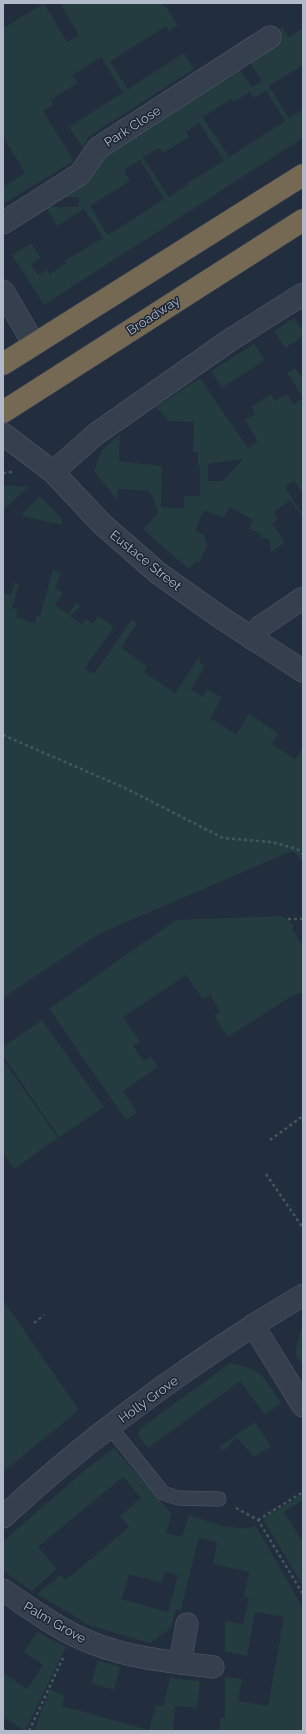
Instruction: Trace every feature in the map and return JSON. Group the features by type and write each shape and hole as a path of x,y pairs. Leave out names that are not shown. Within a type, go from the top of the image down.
{"highway":[{"path":"3,364 303,175"},
{"name":"Broadway","path":"3,412 303,220"}],"street":[{"name":"Park Close","path":"3,223 80,174 98,148 270,37"},
{"path":"3,291 34,344"},
{"path":"53,472 96,434 230,340 303,294"},
{"name":"Eustace Street","path":"3,434 53,472 102,524 158,573 303,671"},
{"path":"253,638 260,627 303,598"},
{"name":"Holly Grove","path":"3,1517 62,1464 147,1398 253,1325 303,1295"},
{"path":"253,1325 303,1406"},
{"name":"Palm Grove","path":"3,1590 55,1625 87,1641 133,1655 213,1667"},
{"path":"180,1663 187,1624"}],"lane":[{"path":"110,1427 163,1493 178,1498 219,1500"}],"path":[{"path":"3,735 125,788 223,838 271,842 297,849 303,854"},
{"path":"288,919 303,919"},
{"path":"270,1140 303,1116"},
{"path":"266,1174 303,1228"},
{"path":"34,1323 44,1316"},
{"path":"258,1520 303,1492"},
{"path":"219,1500 258,1520 303,1594"},
{"path":"29,1731 66,1651"}],"green space":[{"path":"44,3 67,42 79,35 60,3 163,3 178,25 169,31 166,26 110,62 128,89 184,53 194,69 88,137 83,148 69,127 123,92 101,57 73,75 78,83 51,100 53,105 43,111 74,161 3,204 3,187 25,173 3,137 3,24 6,27"},
{"path":"282,27 289,37 303,28 303,65 269,86 289,118 303,109 303,138 44,305 12,255 31,243 41,258 31,265 38,275 47,270 50,274 66,263 64,261 103,238 84,209 57,226 46,207 79,207 79,197 61,197 100,160 239,68 252,87 262,81 249,62 280,42 274,32","holes":["266,91 285,121 229,157 203,117 231,99 234,102 250,92 254,98","199,123 224,161 187,183 188,185 169,197 143,157 159,148 163,153 189,137 186,132","140,160 164,199 108,235 90,206 130,181 124,170"]},
{"path":"294,318 303,331 303,337 285,348 274,331"},
{"path":"254,344 265,360 222,388 211,371"},
{"path":"295,368 300,375 303,373 303,398 287,373"},
{"path":"200,378 248,448 258,441 245,420 255,414 251,407 271,394 275,401 287,394 293,404 303,398 303,494 294,481 285,487 303,515 302,516 290,500 274,512 278,519 272,524 285,542 271,553 269,539 261,538 262,534 249,529 253,520 229,507 224,518 204,510 195,531 204,535 207,546 200,562 196,561 189,569 143,529 158,513 153,498 148,491 118,489 117,500 94,471 102,450 120,434 119,461 162,466 161,507 184,508 184,496 200,496 200,466 198,466 198,452 193,452 194,422 169,421 156,407","holes":["243,459 222,481 208,481 208,464"]},
{"path":"3,485 29,487 3,510"},
{"path":"40,496 62,519 62,525 23,516 22,514"},
{"path":"53,569 61,573 55,587 63,593 55,605 68,614 76,603 81,606 70,616 81,624 86,619 93,624 98,616 114,627 85,668 94,674 132,619 137,623 121,648 147,666 144,672 175,693 199,657 201,658 199,662 205,666 191,689 203,697 208,689 222,698 210,718 236,734 249,714 279,734 272,744 295,759 301,750 303,751 303,861 292,851 99,934 3,998 3,593 11,595 14,583 19,584 12,608 18,610 16,617 35,623 37,615 40,616"},
{"path":"281,916 288,919 293,925 293,930 303,946 303,993 293,995 228,1037 214,1016 220,1011 210,995 203,999 186,975 123,1017 140,1041 133,1046 144,1061 151,1056 158,1067 123,1091 137,1112 126,1120 49,1009 176,920"},
{"path":"42,1020 104,1107 59,1137 3,1056 3,1047"},
{"path":"3,1060 58,1138 14,1169 3,1153"},
{"path":"3,1300 79,1410 3,1472"},
{"path":"303,1321 303,1366 295,1353"},
{"path":"230,1363 250,1368 262,1376 281,1403 265,1415 240,1381 148,1448 138,1436 140,1429"},
{"path":"255,1422 271,1446 254,1457 237,1438 223,1451 219,1447"},
{"path":"114,1448 172,1514 166,1533 182,1537 189,1515 231,1527 248,1528 256,1526 303,1608 303,1731 219,1731 220,1718 225,1718 225,1676 242,1679 238,1701 268,1706 284,1617 255,1612 247,1656 225,1652 225,1621 243,1624 249,1597 244,1596 249,1572 213,1564 217,1542 199,1538 181,1610 176,1609 171,1628 150,1643 91,1626 37,1594 61,1575 66,1580 129,1527 120,1516 141,1498 123,1477 38,1547 57,1569 32,1591 3,1571 3,1541 85,1470","holes":["165,1572 178,1575 168,1612 122,1599 129,1574 162,1583"]},
{"path":"303,1494 303,1500 284,1512 303,1542 303,1586 263,1519"},
{"path":"37,1632 66,1647 25,1731 3,1717 3,1673 27,1689 43,1665 24,1652"},
{"path":"98,1660 120,1667 114,1690 91,1683"},
{"path":"170,1678 200,1681 197,1708 175,1706 173,1731 34,1731 50,1689 65,1696 62,1706 149,1730 156,1705 163,1706"}]}
